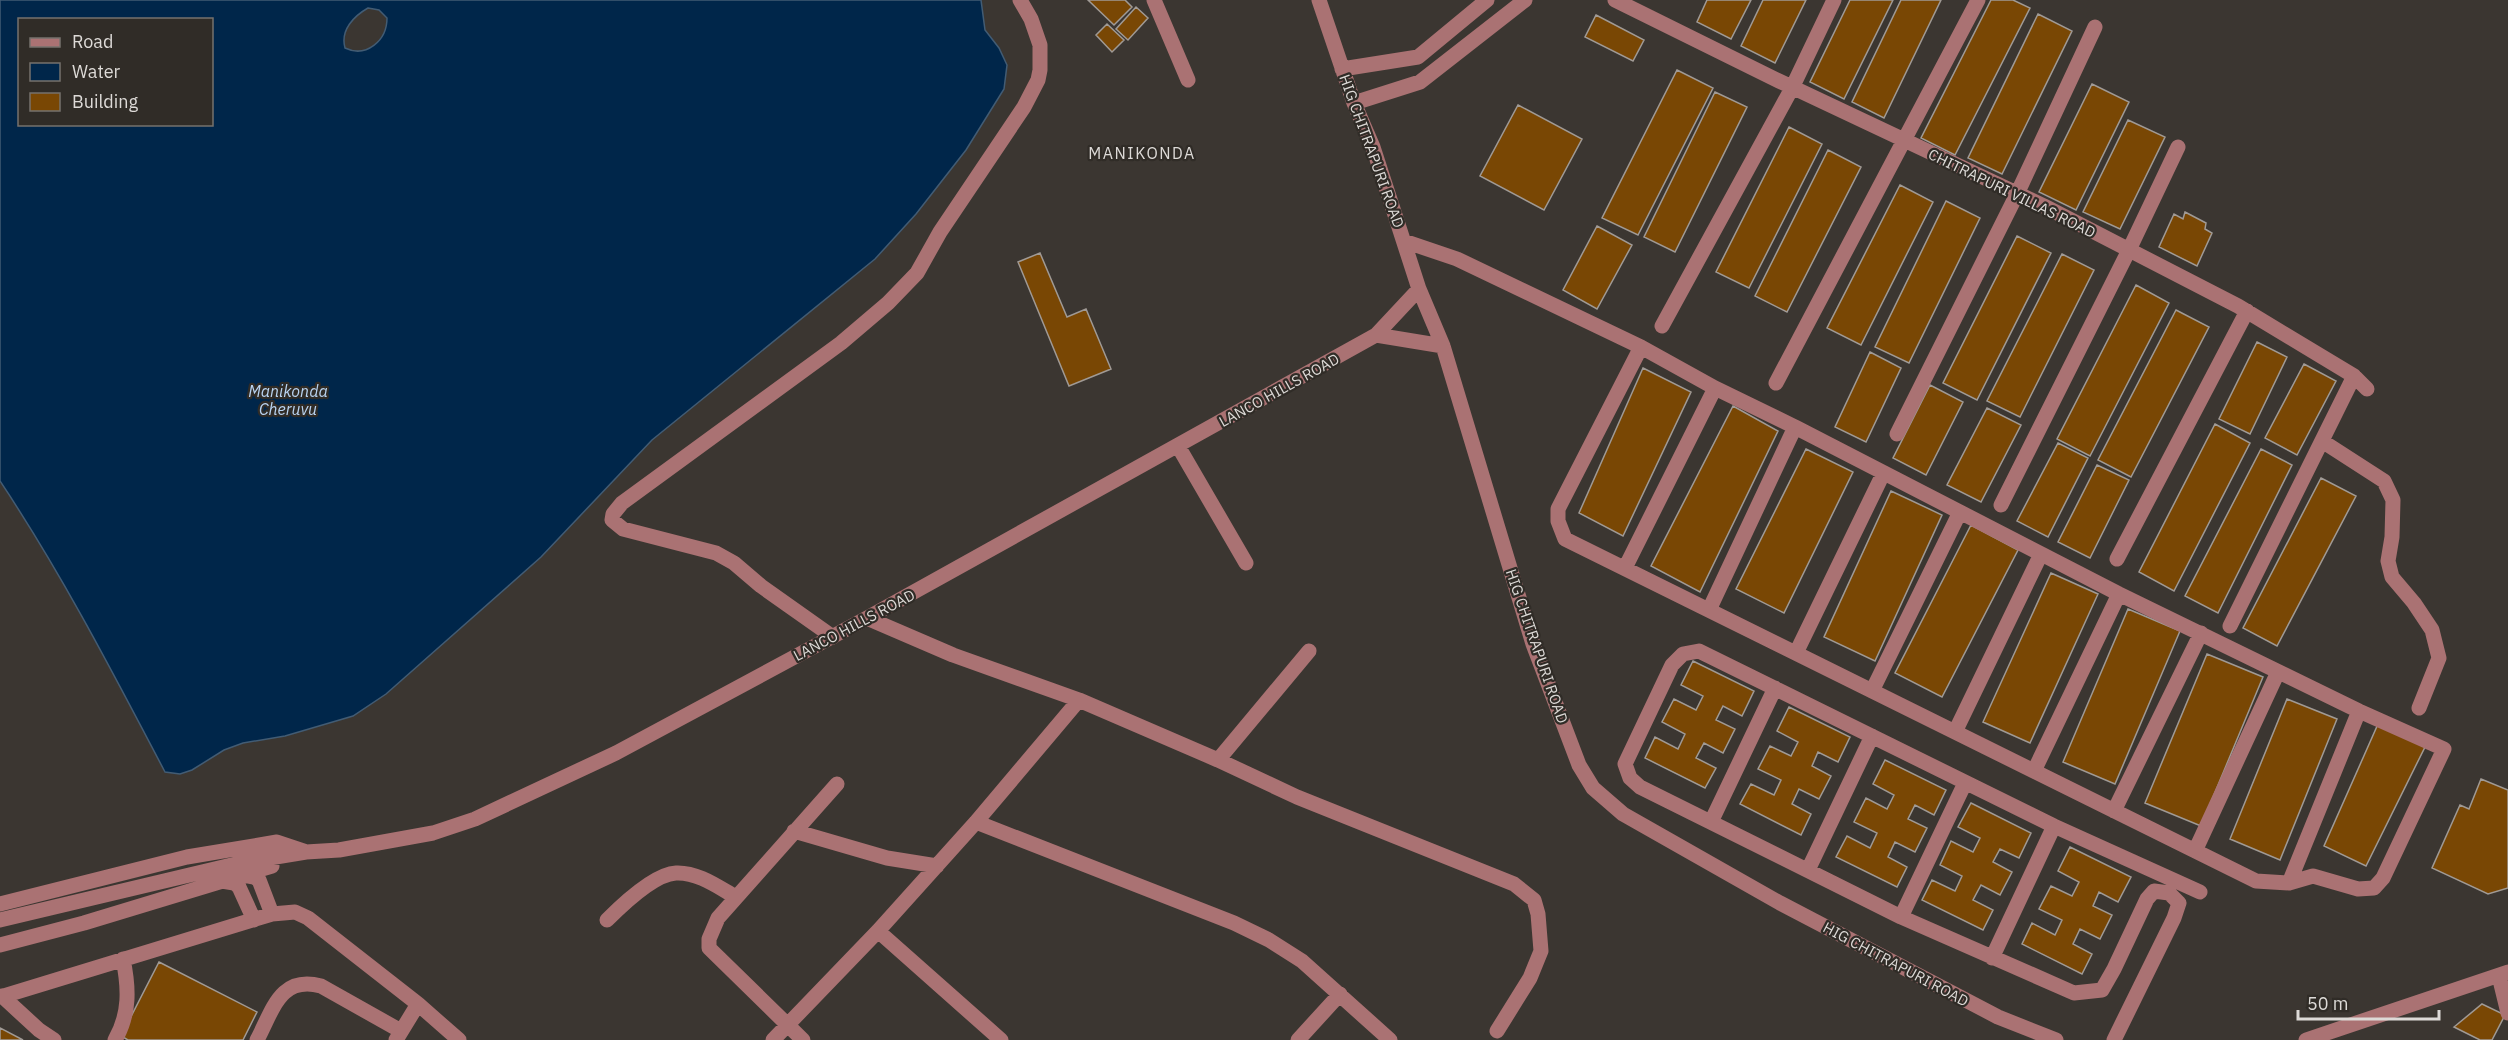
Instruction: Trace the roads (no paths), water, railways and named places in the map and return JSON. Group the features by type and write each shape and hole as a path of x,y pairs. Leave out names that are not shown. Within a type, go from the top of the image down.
{"street":[{"path":"833,637 761,586 734,563 716,553 623,529 612,520 613,514 622,503 841,343 888,303 917,273 940,232 1029,100 1038,80 1040,45 1031,19 1020,0"},
{"path":"1154,0 1188,80"},
{"name":"HIG CHITRAPURI ROAD","path":"1319,0 1354,103 1373,147 1419,289 1443,346 1533,644 1579,765 1593,788 1623,813 1780,903 1998,1017 2056,1040"},
{"path":"1342,69 1418,57 1487,0"},
{"path":"1354,103 1420,81 1525,0"},
{"name":"CHITRAPURI VILLAS ROAD","path":"1615,0 1792,88 2017,194 2247,311 2354,376 2367,389"},
{"path":"1662,326 1792,88 1834,0"},
{"path":"1776,383 1978,0"},
{"path":"1897,434 2017,194 2095,27"},
{"path":"2001,504 2129,250 2178,147"},
{"path":"1404,241 1457,260 1641,347 1715,388 2119,594 2359,711 2444,749 2383,878 2374,888 2358,889 2313,876 2289,883 2256,881 1565,539 1558,521 1558,509 1641,347"},
{"name":"LANCO HILLS ROAD","path":"0,920 240,863 306,852 339,850 433,833 475,819 616,753 833,637 1376,335 1419,289"},
{"path":"2117,559 2247,311"},
{"path":"1376,335 1443,346"},
{"path":"2230,626 2354,376"},
{"path":"1625,568 1715,388"},
{"path":"1709,610 1795,427"},
{"path":"2322,441 2384,481 2393,500 2392,537 2388,561 2392,577 2414,603 2432,630 2439,658 2419,708"},
{"path":"1178,446 1246,563"},
{"path":"1796,653 1883,474"},
{"path":"1872,691 1959,512"},
{"path":"1955,732 2042,554"},
{"path":"2034,771 2119,594"},
{"path":"867,618 970,661 1079,700 1297,797 1514,884 1534,900 1538,914 1541,951 1530,978 1497,1031"},
{"path":"2114,811 2201,633"},
{"path":"1218,760 1309,651"},
{"path":"2114,1040 2174,918 2179,903 2169,892 2154,891 2146,899 2102,990 2074,993 1992,958 1901,916 1640,787 1630,778 1625,764 1672,665 1683,654 1699,651 2054,826 2200,892"},
{"path":"2195,851 2278,672"},
{"path":"1712,822 1775,688"},
{"path":"773,1040 937,866 1079,700"},
{"path":"2289,883 2359,711"},
{"path":"1808,870 1872,736"},
{"path":"1901,916 1965,783"},
{"path":"803,1040 710,948 711,930 736,897 837,784"},
{"path":"976,822 1234,923 1269,940 1302,962 1390,1040"},
{"path":"1992,958 2054,826"},
{"path":"794,831 887,858 937,866"},
{"path":"0,904 187,858 277,842 306,852"},
{"path":"0,945 84,923 272,866"},
{"path":"607,920 621,906 658,879 675,873 693,875 736,897"},
{"path":"243,875 259,880 272,914"},
{"path":"222,881 234,883 239,887 254,920"},
{"path":"72,886 84,923"},
{"path":"1,996 272,914 295,912 302,914 418,1004 459,1040"},
{"path":"878,931 1001,1040"},
{"path":"115,1040 126,1011 128,995 123,959"},
{"path":"2306,1040 2503,974 2508,1013"},
{"path":"256,1040 280,996 289,986 306,982 321,986 398,1035 418,1004"},
{"path":"1298,1040 1340,994"},
{"path":"1,996 39,1030 54,1040"}],"water":[{"name":"Manikonda Cheruvu","path":"0,0 981,0 985,30 999,48 1007,65 1004,89 966,150 916,214 875,259 652,440 541,557 386,694 353,716 285,736 243,743 224,750 192,770 180,774 165,772 66,588 0,481","holes":["368,8 379,10 387,18 379,40 368,49 360,51 345,48 344,41 349,24"]}],"district":[{"name":"MANIKONDA","path":"1142,153"}]}
